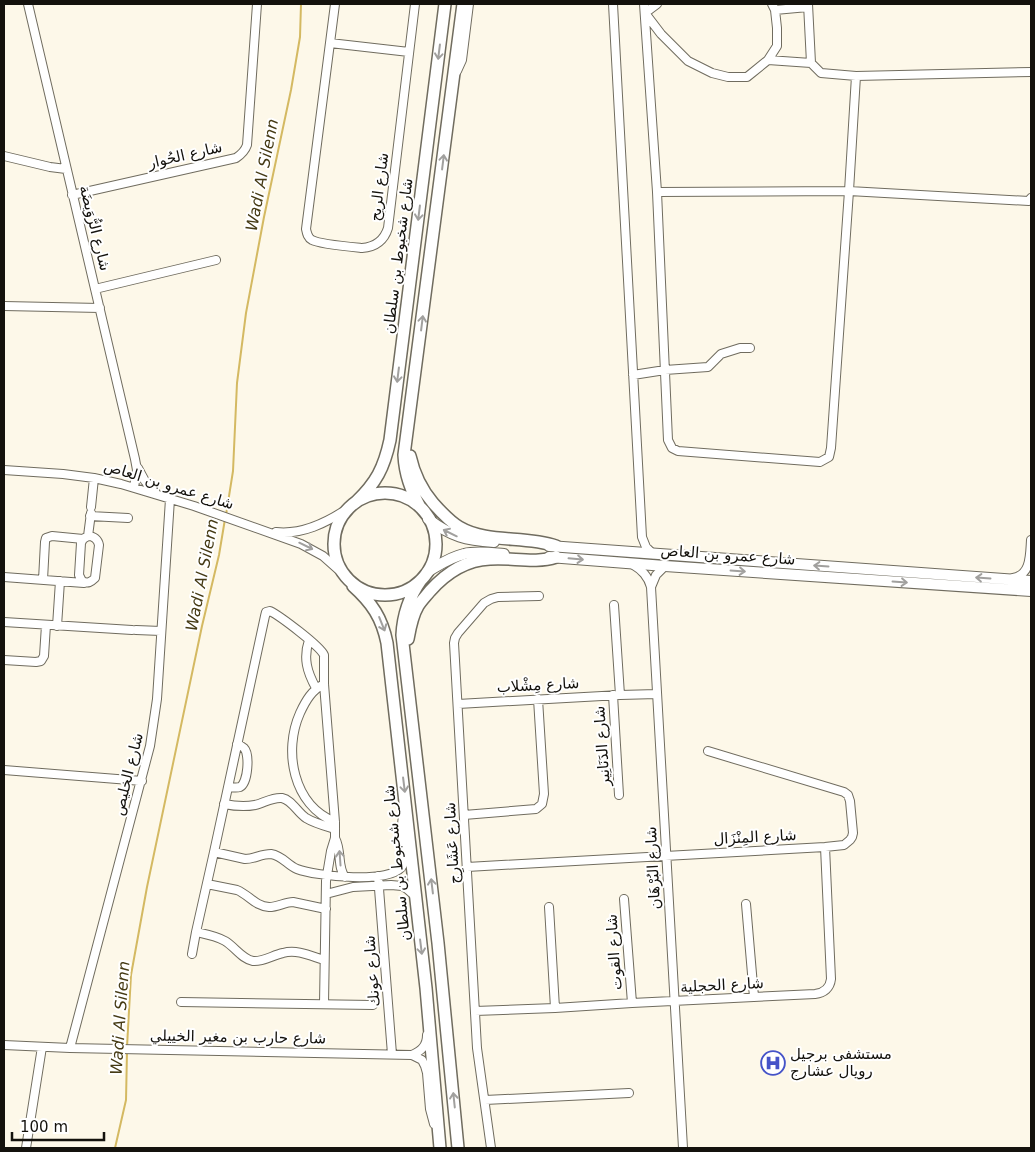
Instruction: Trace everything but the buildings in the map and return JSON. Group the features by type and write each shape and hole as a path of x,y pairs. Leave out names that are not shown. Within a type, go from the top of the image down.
{"main road":[{"name":"شارع شخبوط بن سلطان","path":"352,506 372,486 378,476 385,461 390,440 445,4"},
{"path":"420,507 409,499 396,494 382,493 368,496 352,506 340,520 335,533 336,560 342,572 353,586 381,596 396,594 409,589 424,576 433,562 435,550 433,527 413,494 408,481 404,455 463,4"},
{"path":"416,368 418,378 410,435 410,451 415,475 426,495 448,519 466,530 489,537 539,542 556,552 543,560 497,558 472,561 444,578 420,603 411,625 408,646 416,727 416,748"},
{"name":"شارع عمرو بن العاص","path":"428,520 452,535 470,540 630,563 1031,591"},
{"name":"شارع عمرو بن العاص","path":"424,576 449,560 469,553 629,552 1031,581"},
{"name":"شارع شخبوط بن سلطان","path":"424,576 407,605 402,635 438,943 458,1148"},
{"name":"شارع شخبوط بن سلطان","path":"353,586 365,596 374,608 385,631 387,643 426,988 440,1148"}],"street":[{"name":"شارع الرُّوَيضَة","path":"28,4 135,459 137,470 134,488"},
{"name":"شارع الحُوار","path":"72,195 236,158 241,155 247,145 258,4"},
{"name":"شارع الريح","path":"335,4 306,229 309,237 316,242 362,248 368,248 379,243 388,228 415,4"},
{"path":"454,77 462,60 469,4"},
{"path":"614,4 642,537 646,546 653,554"},
{"path":"644,4 658,192 668,440 672,448 678,451 820,462 829,457 856,76"},
{"path":"645,13 657,4"},
{"path":"645,13 661,34 688,62 712,73 728,77 747,77 768,60 777,46 777,28 773,7 808,5 811,63"},
{"path":"330,43 409,52"},
{"path":"768,60 811,63 820,72 856,76 1031,72"},
{"path":"4,156 66,169"},
{"path":"658,192 849,191 1029,201 1031,198"},
{"path":"95,289 216,260"},
{"path":"4,306 100,308"},
{"path":"634,375 665,370 708,368 721,354 740,348 750,348"},
{"name":"شارع الرُّوَيضَة","path":"135,459 140,474 156,494"},
{"name":"شارع عمرو بن العاص","path":"4,470 94,478 156,494 301,544 323,556 342,572"},
{"path":"87,583 82,581 78,575 81,542 86,538 91,512 94,478"},
{"name":"شارع الخليص","path":"70,1048 150,746 155,715 170,499"},
{"name":"شارع عمرو بن العاص","path":"264,530 294,532 308,529 322,524 352,506"},
{"path":"91,512 128,518"},
{"path":"4,577 43,580 87,583 92,582 96,578 98,542 95,538 52,536 46,538 43,580"},
{"path":"629,552 642,537"},
{"path":"1002,580 1020,577 1027,569 1031,561 1031,540"},
{"path":"630,563 647,576 651,587"},
{"path":"651,587 656,575 665,566"},
{"path":"57,626 60,581"},
{"name":"شارع البُرْهَان","path":"651,587 683,1148"},
{"name":"شارع عَشَارِج","path":"491,1148 477,1048 454,643 458,633 484,603 491,599 498,597 539,596"},
{"path":"614,605 616,695"},
{"path":"192,954 265,614 268,611 272,611 323,652 335,825 335,838 327,875 324,1004"},
{"path":"4,622 161,632"},
{"path":"4,660 41,661 44,656 46,625"},
{"path":"309,640 306,647 306,666 316,688"},
{"path":"324,684 316,688 309,696 300,713 294,729 291,752 295,774 304,795 319,813 335,825"},
{"name":"شارع مِشْلاب","path":"458,704 657,694"},
{"name":"شارع الدَنَانِير","path":"616,695 620,795"},
{"path":"464,815 536,809 542,804 544,794 538,699"},
{"path":"228,787 239,787 243,784 246,777 246,753 243,747 237,744"},
{"name":"شارع المِنْزَال","path":"467,867 825,847 844,845 850,840 853,833 851,804 846,793 708,750"},
{"path":"4,770 142,781"},
{"path":"292,804 304,795"},
{"path":"224,804 248,806 280,798 292,804 309,820 335,825"},
{"path":"214,852 244,859 271,854 279,856 296,868 327,875 346,877 378,876 396,872 403,865 405,856 402,825 406,806"},
{"path":"335,838 340,851 341,870 346,877 348,888"},
{"name":"شارع الحجلية","path":"475,1011 819,993 825,990 831,979 825,847"},
{"name":"شارع عونك","path":"378,876 392,1054"},
{"path":"207,884 237,890 264,906 270,907 293,902 326,909"},
{"path":"326,894 348,888 391,885 402,886 415,896"},
{"name":"شارع القوت","path":"624,899 632,1003"},
{"path":"746,904 754,997"},
{"path":"549,908 555,1008"},
{"path":"196,932 222,939 245,958 252,961 260,961 289,952 301,953 324,960"},
{"path":"412,1055 422,1049 426,1042 426,988"},
{"path":"180,1002 373,1005"},
{"name":"شارع حارب بن مغير الخييلي","path":"4,1045 412,1055"},
{"path":"26,1148 42,1047"},
{"path":"412,1055 422,1060 426,1066 430,1109 439,1135"},
{"path":"485,1100 629,1093"}],"waterway":[{"name":"Wadi Al Silenn","path":"226,515 233,471 237,383 246,313 291,90 300,37 301,4"},
{"name":"Wadi Al Silenn","path":"127,1047 131,975 147,887 202,626 219,555 225,519"},
{"name":"Wadi Al Silenn","path":"115,1148 126,1100 127,1052"}],"place":[{"name":"مستشفى برجيل رويال عشارج","path":"773,1063"}]}
